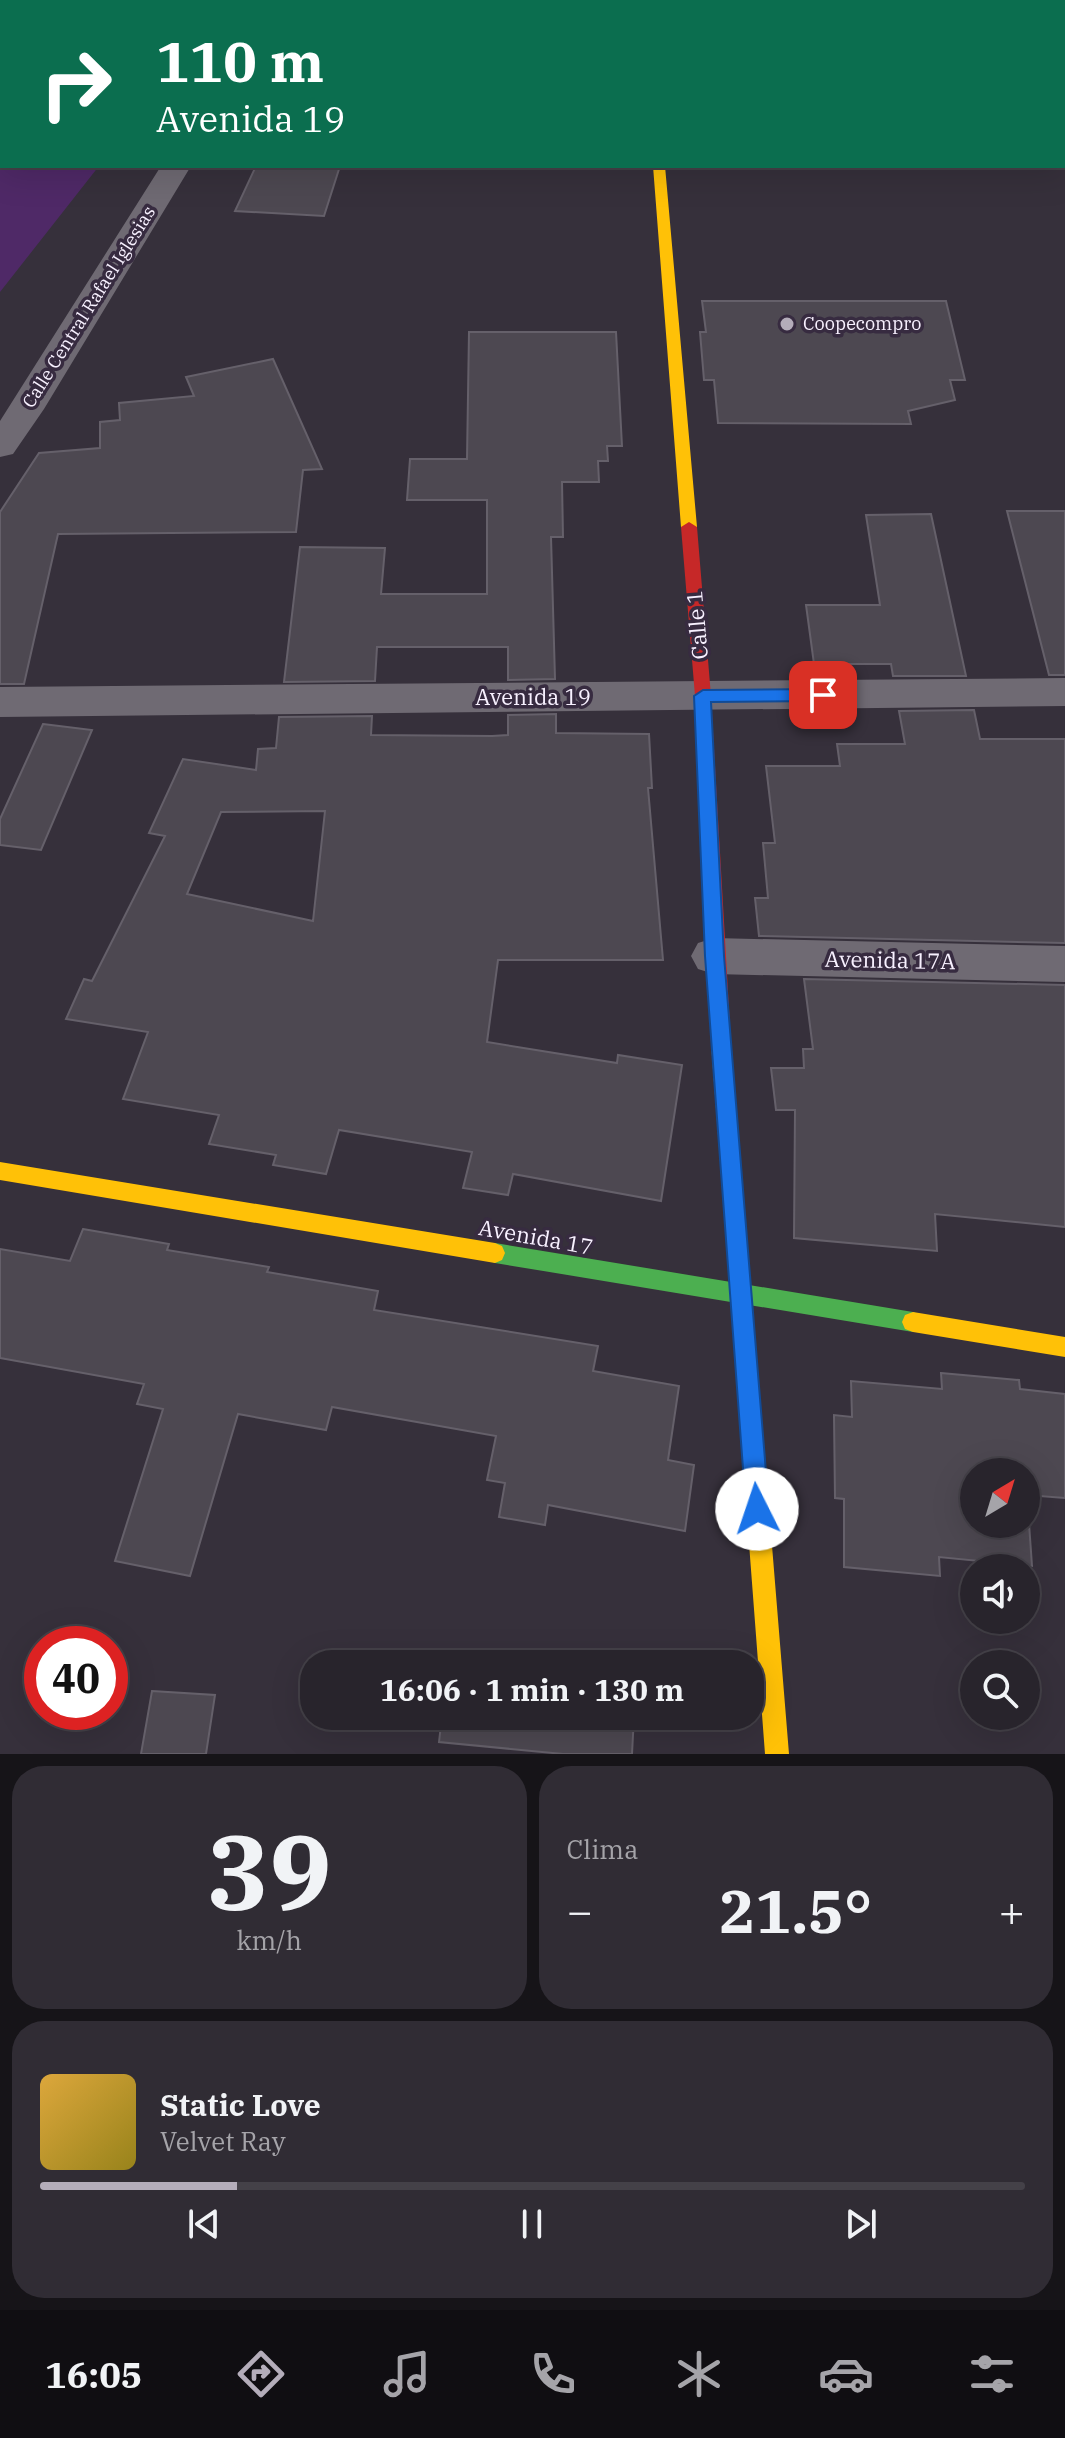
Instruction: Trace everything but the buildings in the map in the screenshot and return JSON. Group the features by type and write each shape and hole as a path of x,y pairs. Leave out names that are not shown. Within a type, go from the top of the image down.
{"street":[{"name":"Calle Central Rafael Iglesias","path":"0,446 13,406 175,168"},
{"name":"Calle 1","path":"659,168 703,696 714,956 777,1754"},
{"name":"Avenida 19","path":"0,702 1065,692"},
{"name":"Avenida 17A","path":"714,956 1065,964"},
{"name":"Avenida 17","path":"0,1171 1065,1347"}],"shaded area":[{"path":"0,168 97,168 0,292"}],"traffic: fast":[{"path":"495,1253 913,1322"}],"traffic: slow":[{"path":"659,168 689,527"},
{"path":"721,1043 777,1754"},
{"path":"0,1171 495,1253"},
{"path":"913,1322 1065,1347"}],"traffic: jam":[{"path":"689,527 703,696 721,1043"}],"place":[{"name":"Coopecompro","path":"787,324"}],"route":[{"path":"757,1509 714,956 703,696 823,695"}]}
